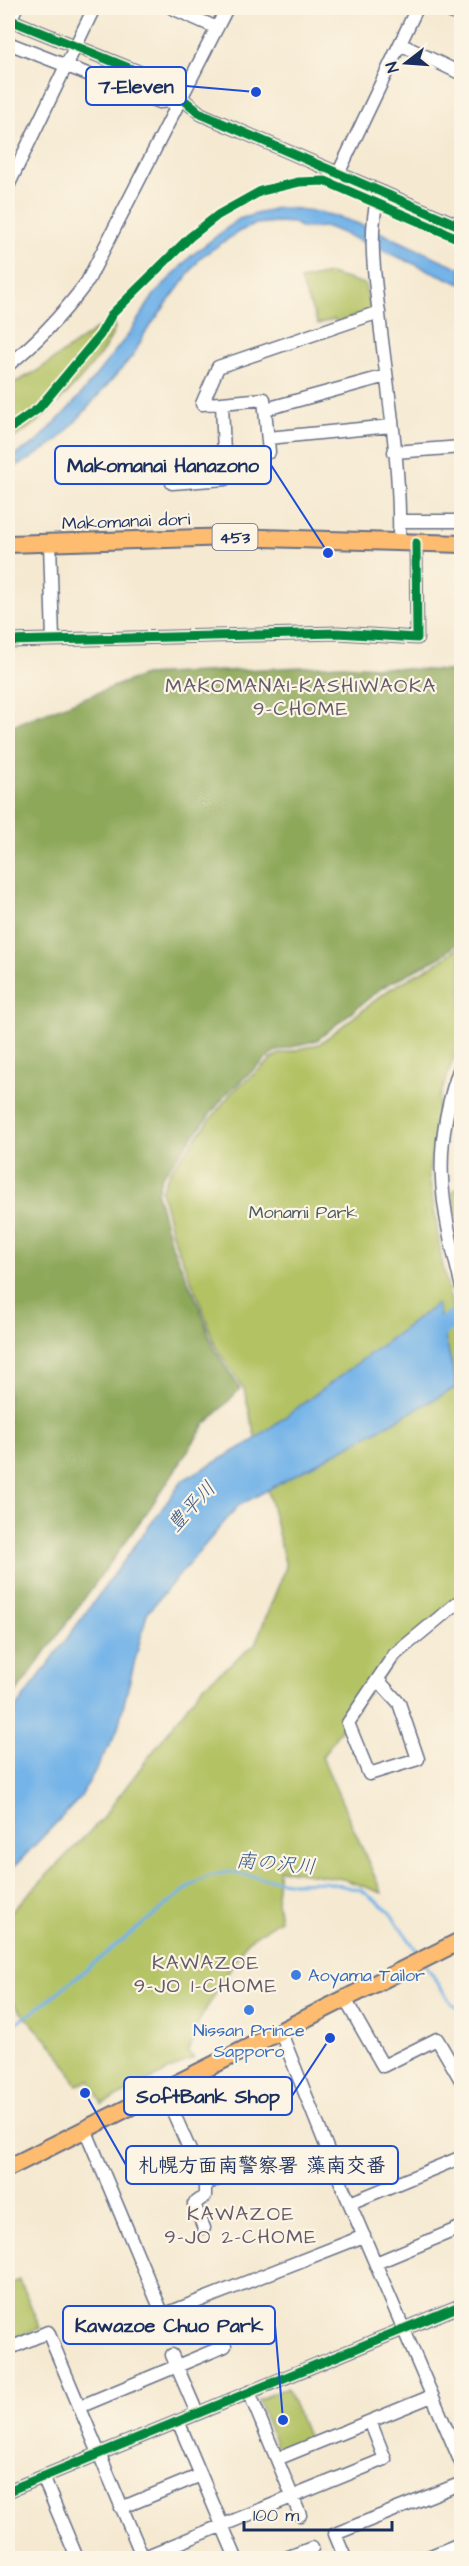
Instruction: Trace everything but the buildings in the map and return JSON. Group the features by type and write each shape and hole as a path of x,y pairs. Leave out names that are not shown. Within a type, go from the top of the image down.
{"highway":[{"name":"Makomanai dori","path":"8,544 232,537 462,544"},
{"path":"8,2168 462,1940"}],"street":[{"path":"16,8 9,20 161,81 181,100 201,114 462,227"},
{"path":"8,186 12,170 94,8"},
{"path":"172,8 217,28"},
{"path":"8,365 32,346 61,317 87,282 227,8"},
{"path":"338,174 417,8"},
{"path":"442,8 462,16"},
{"path":"8,43 159,102 181,100"},
{"path":"400,44 462,74"},
{"path":"8,641 338,633 417,638 408,542 400,521 373,270 374,208 379,191"},
{"path":"269,452 264,399 202,404 218,367 379,312"},
{"path":"266,409 386,376"},
{"path":"172,483 225,479 222,403"},
{"path":"268,438 391,426"},
{"path":"394,452 462,447"},
{"path":"400,521 462,521"},
{"path":"50,543 53,640"},
{"path":"462,1062 448,1102 442,1139 440,1181 448,1232 462,1287"},
{"path":"378,1680 399,1703 418,1759 369,1774 348,1723 394,1655 462,1599"},
{"path":"345,1999 383,2067 437,2040 462,2082"},
{"path":"280,2032 350,2203 460,2458"},
{"path":"164,2091 205,2185 205,2196 194,2204 204,2228"},
{"path":"85,2129 163,2315 364,2236"},
{"path":"350,2203 462,2157"},
{"path":"205,2185 258,2161"},
{"path":"376,2263 462,2227"},
{"path":"8,2491 462,2305"},
{"path":"8,2349 48,2332 142,2558 384,2458 370,2421"},
{"path":"79,2407 174,2360 225,2346"},
{"path":"174,2360 197,2413"},
{"path":"249,2392 300,2515"},
{"path":"277,2459 432,2396"},
{"path":"178,2421 236,2559"},
{"path":"121,2508 201,2475"},
{"path":"43,2477 77,2559"},
{"path":"345,2559 335,2534 462,2483"},
{"path":"426,2559 462,2544"},
{"path":"286,2559 312,2548"}],"green space":[{"path":"329,274 365,284 371,311 337,322 334,319 318,324 300,280"},
{"path":"111,319 115,328 98,357 84,374 36,422 8,441 8,386 37,371"},
{"path":"343,665 461,672 461,940 442,956 383,987 317,1040 274,1052 226,1094 162,1176 157,1193 170,1241 200,1308 213,1347 240,1389 204,1426 152,1505 8,1704 8,727 144,675"},
{"name":"Monami Park","path":"461,944 461,1039 439,1099 429,1174 442,1262 461,1347 461,1595 403,1651 353,1713 322,1757 382,1893 343,1879 279,1869 276,1895 280,1920 247,1941 196,2026 199,2034 187,2052 194,2058 102,2104 90,2080 77,2085 58,2052 8,1998 8,1915 101,1820 202,1687 255,1644 286,1567 244,1389 215,1346 202,1307 173,1237 161,1191 170,1171 231,1093 277,1055 319,1044 390,989 444,959"},
{"path":"461,1186 461,1237 452,1192"},
{"path":"20,2280 40,2328 8,2342 8,2285"},
{"path":"287,2388 309,2441 279,2453 258,2400"}],"water":[{"path":"277,208 302,209 326,214 372,229 461,268 461,284 328,227 302,228 294,223 277,222 256,224 240,231 201,257 145,333 134,354 76,421 58,440 30,459 8,470 8,459 37,442 73,404 128,335 154,295 191,256 239,219"},
{"path":"437,1304 457,1387 238,1506 147,1613 117,1731 80,1798 8,1873 8,1719 183,1480 251,1442"}],"waterway":[{"name":"豊平川","path":"423,1340 462,1313"},
{"name":"南の沢川","path":"8,2028 33,2012 189,1887 208,1876 228,1872 293,1883 324,1882 361,1890 388,1910 420,1955"},
{"name":"南の沢川","path":"426,1965 451,2003 462,2011"}],"cycle path":[{"path":"8,19 161,81 201,114 462,227"},
{"path":"8,430 39,408 100,335 112,314 190,237 218,215 261,191 299,182 325,181 462,240"},
{"path":"8,641 338,633 417,638 416,543"},
{"path":"8,2491 462,2305"}],"place":[{"name":"7-Eleven","path":"256,92"},
{"name":"Makomanai Hanazono","path":"328,553"},
{"name":"Aoyama Tailor","path":"296,1975"},
{"name":"Nissan Prince Sapporo","path":"249,2010"},
{"name":"SoftBank Shop","path":"330,2038"},
{"name":"札幌方面南警察署 藻南交番","path":"85,2093"},
{"name":"Kawazoe Chuo Park","path":"283,2420"}],"district":[{"name":"MAKOMANAI-KASHIWAOKA 9-CHOME","path":"301,696"},
{"name":"KAWAZOE 9-JO 1-CHOME","path":"206,1974"},
{"name":"KAWAZOE 9-JO 2-CHOME","path":"241,2224"}]}
